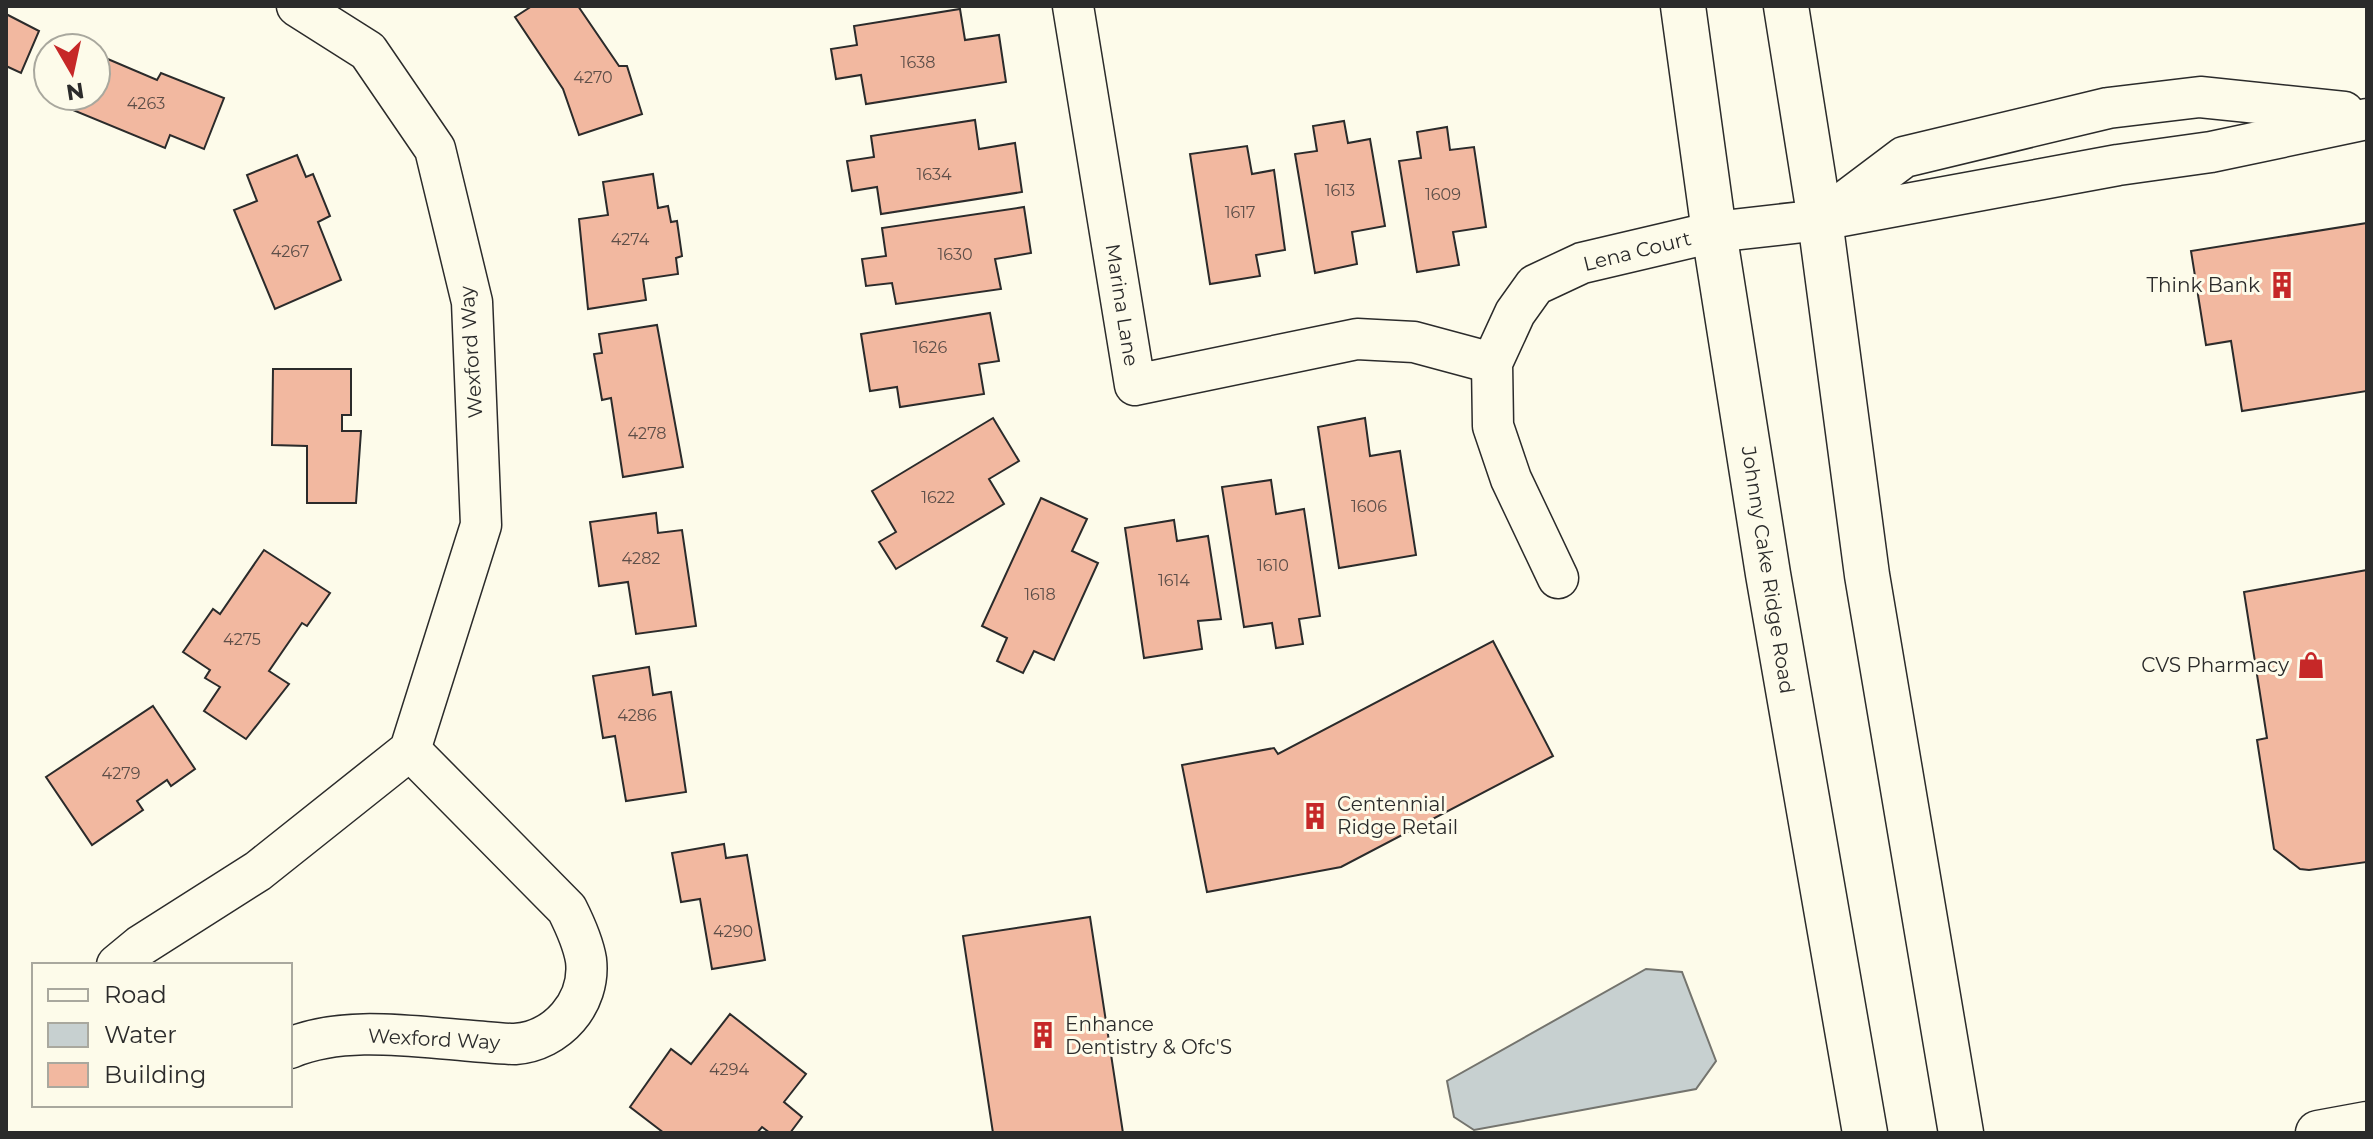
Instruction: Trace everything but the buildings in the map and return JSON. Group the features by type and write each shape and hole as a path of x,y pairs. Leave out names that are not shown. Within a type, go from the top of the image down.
{"street":[{"name":"Wexford Way","path":"292,1047 352,1035 516,1044 548,1036 572,1016 586,963 580,936 567,909 410,750 481,525 472,302 435,149 368,51 297,6"},
{"name":"Marina Lane","path":"1073,6 1135,385 1357,339 1414,342 1492,363"},
{"name":"Johnny Cake Ridge Road","path":"1683,6 1714,232 1768,574 1865,1133"},
{"path":"1786,6 1820,220 1867,575 1961,1133"},
{"path":"1820,220 1904,157 2108,108 2200,97 2367,117"},
{"name":"Lena Court","path":"1558,578 1511,479 1493,426 1492,363 1515,313 1535,285 1582,263 1714,232 1820,220 2118,165 2211,152 2367,117"},
{"path":"119,963 140,946 258,871 410,750"},
{"path":"2318,1133 2367,1124"}],"water":[{"path":"1646,969 1682,972 1716,1061 1696,1089 1474,1130 1454,1117 1447,1081"}],"place":[{"name":"Think Bank","path":"2282,285"},
{"name":"CVS Pharmacy","path":"2311,665"},
{"name":"Centennial Ridge Retail","path":"1315,816"},
{"name":"Enhance Dentistry & Ofc'S","path":"1043,1035"}]}
